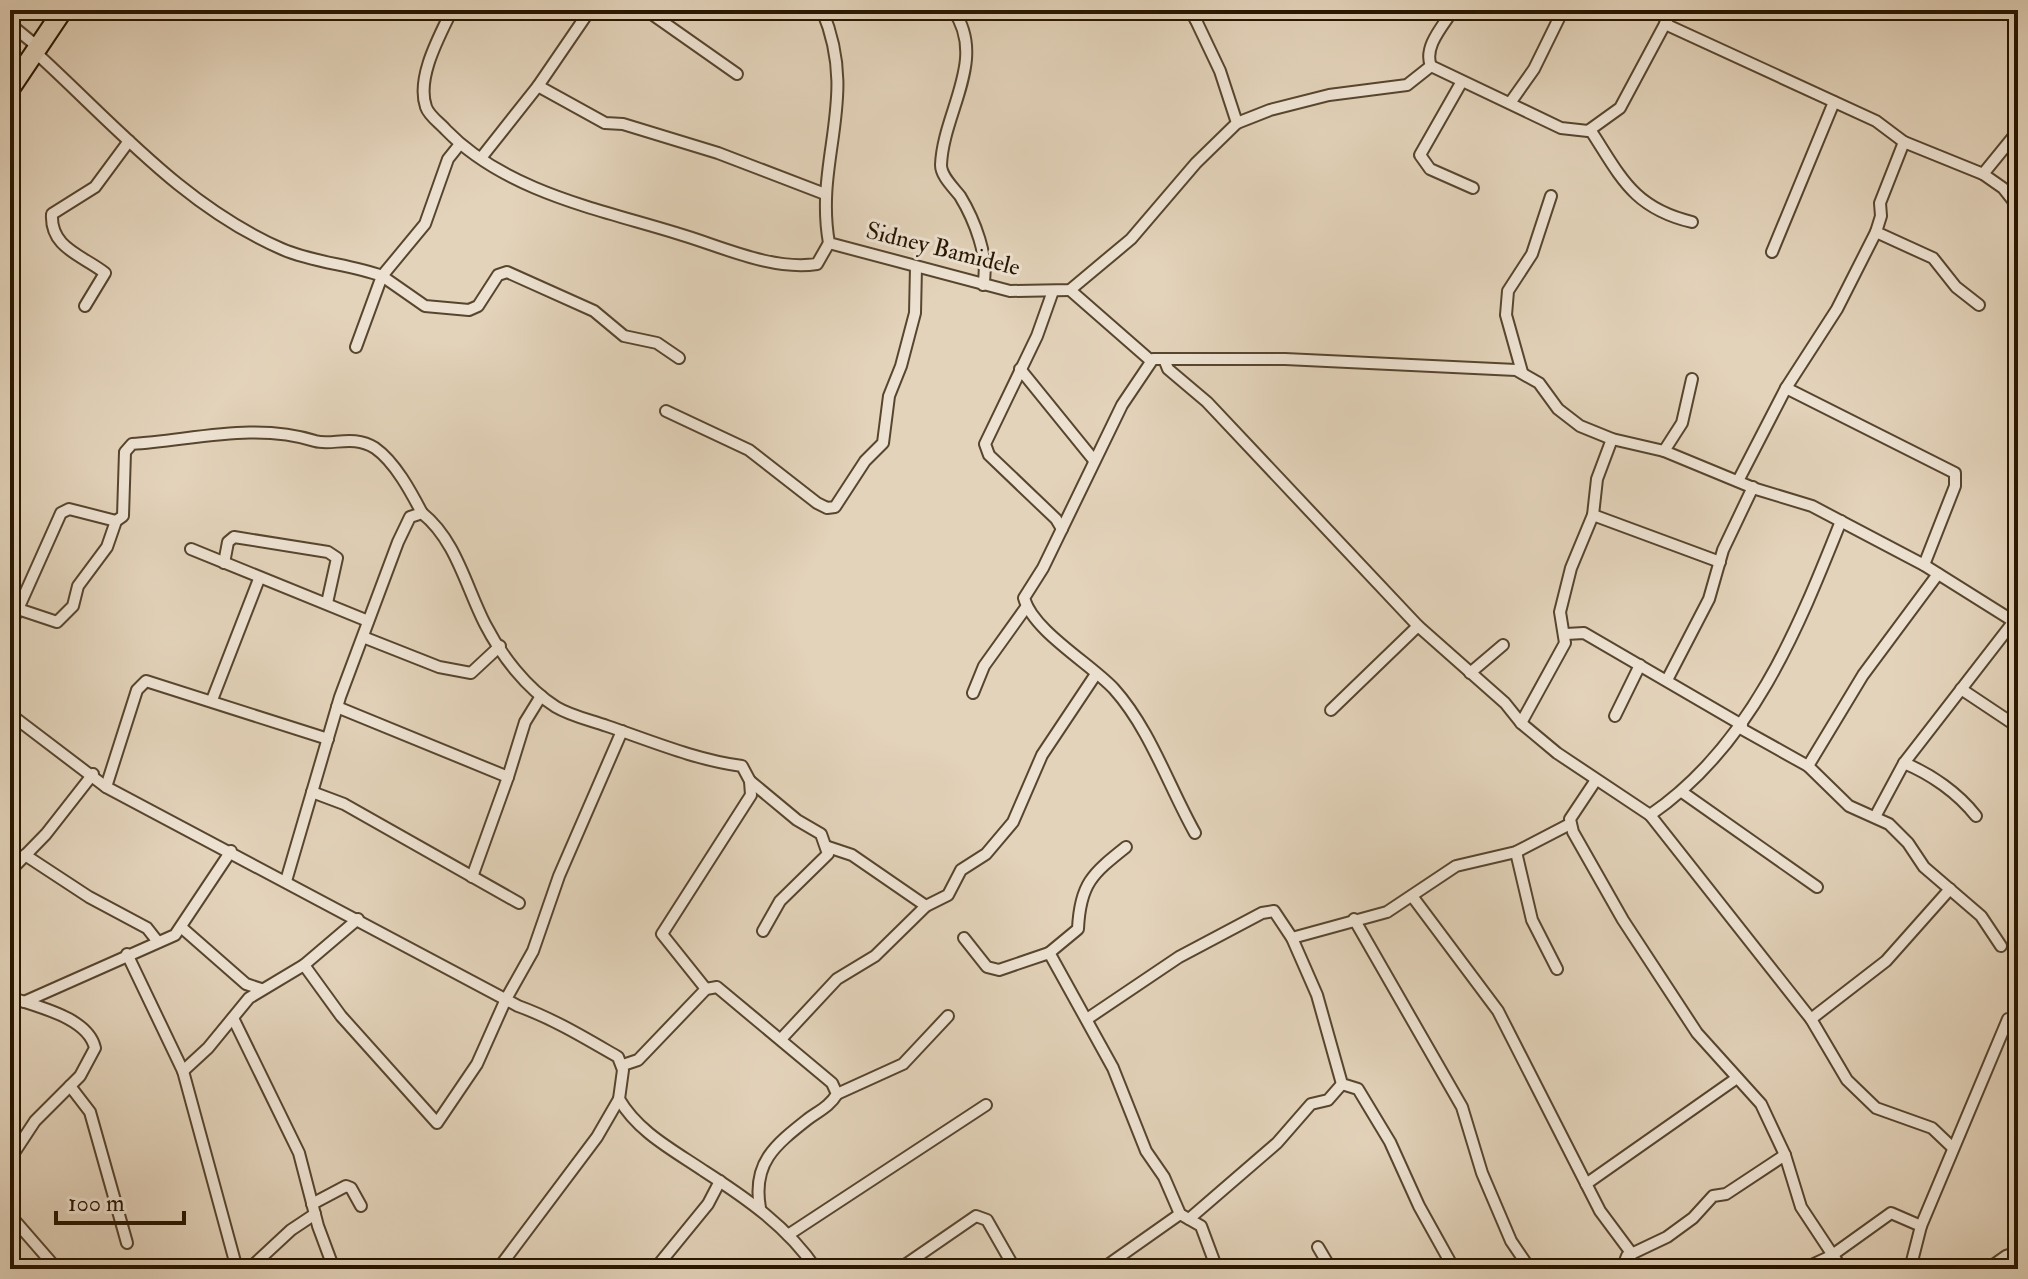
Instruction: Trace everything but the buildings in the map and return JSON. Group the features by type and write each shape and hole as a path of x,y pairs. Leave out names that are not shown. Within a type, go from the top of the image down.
{"highway":[{"path":"10,89 63,10"}],"street":[{"path":"452,10 422,84 426,110 460,144 481,158 533,187 573,203 775,263 817,264 829,243"},
{"path":"481,158 538,86 590,10"},
{"path":"646,10 737,74"},
{"name":"Sidney Bamidele","path":"822,10 835,42 839,88 823,211 829,243 847,245 916,267 1010,291 1070,290"},
{"path":"953,10 966,33 965,74 946,131 941,167 968,210 986,268 983,285"},
{"path":"1205,10 1193,14 1220,71 1237,123"},
{"path":"1453,10 1431,44 1428,59 1431,66 1461,83 1561,128 1591,131 1620,108 1672,10"},
{"path":"1510,103 1534,69 1563,10"},
{"path":"10,24 188,195 259,238 317,262 382,276 425,306 469,310 478,306 498,275 507,272 594,311 624,336 657,343 679,358"},
{"path":"1665,24 1876,121 1904,142 1983,174 2003,188 2018,207"},
{"path":"1431,66 1407,85 1329,95 1270,110 1237,123 1187,172 1131,239 1070,290 1150,360 1285,359 1522,372 1539,383 1572,421 1612,439 1664,451 1797,501 1924,565 2016,622 1904,763 1876,815"},
{"path":"1461,83 1420,155 1430,169 1473,188"},
{"path":"538,86 605,123 623,124 718,153 825,194"},
{"path":"1772,252 1834,102"},
{"path":"1591,131 1625,184 1641,201 1664,214 1692,222"},
{"path":"1983,174 2018,131"},
{"path":"85,306 105,273 56,239 51,229 52,214 95,187 129,141"},
{"path":"1738,481 1786,388 1837,309 1876,232 1881,216 1880,203 1904,142"},
{"path":"356,347 382,276 425,224 448,159 460,144"},
{"path":"1522,372 1506,315 1508,291 1532,254 1551,196"},
{"path":"1876,232 1933,258 1956,287 1979,305"},
{"path":"666,411 749,450 817,503 827,508 835,507 865,461 883,443 885,409 915,313 916,267"},
{"path":"1053,291 1020,369 988,433 987,451 1056,519 1062,529"},
{"path":"1164,359 1168,369 1207,402 1418,626 1521,723 1596,780 1650,815 1811,1019 1847,1080 1876,1108 1932,1128 1953,1148"},
{"path":"973,693 984,666 1027,606 1027,592 1068,517 1093,459 1150,360"},
{"path":"1020,369 1093,459"},
{"path":"1664,451 1682,423 1692,379"},
{"path":"1786,388 1955,473 1955,486 1924,565"},
{"path":"18,609 57,622 73,606 78,586 107,547 116,521 123,516 128,446 208,433 304,435 316,441 333,439 365,443 381,453 417,510 451,549 485,624 524,681 541,696 565,711 622,731 742,766 750,781 797,820 821,834 828,854 780,901 763,931"},
{"path":"1521,723 1565,643 1566,634 1560,612 1571,568 1593,515 1597,479 1612,439"},
{"path":"1667,680 1709,599 1720,562 1753,487"},
{"path":"10,627 61,513 69,509 116,521"},
{"path":"286,881 337,707 401,532 417,510"},
{"path":"1593,515 1720,562"},
{"path":"1056,519 1068,517"},
{"path":"1650,815 1682,792 1741,727 1783,659 1841,521"},
{"path":"224,563 228,542 234,537 328,552 337,558 337,565 327,603"},
{"path":"191,549 368,621"},
{"path":"1808,766 1863,675 1938,574"},
{"path":"212,700 259,579"},
{"path":"1027,606 1112,687 1136,717 1195,833"},
{"path":"1331,710 1418,626"},
{"path":"1566,634 1584,633 1667,680 1808,766 1849,806 1876,815 1889,824 1908,843 1924,867 1981,916 2001,946"},
{"path":"363,637 439,667 471,673 500,646"},
{"path":"1470,673 1503,645"},
{"path":"1615,716 1640,665"},
{"path":"782,1038 837,979 875,956 926,906 948,895 961,870 986,854 1013,822 1042,755 1096,674"},
{"path":"106,787 140,685 146,681 328,739"},
{"path":"1961,689 2018,727"},
{"path":"472,877 525,722 541,696"},
{"path":"337,707 508,777"},
{"path":"10,714 93,774 106,787 506,999 553,1019 572,1034 618,1057 623,1065 619,1099 597,1137 498,1269"},
{"path":"304,965 341,1016 437,1123 484,1051 506,999 533,951 559,876 622,731"},
{"path":"1904,763 1932,778 1965,803 1976,816"},
{"path":"10,871 93,774"},
{"path":"1596,780 1570,819 1570,824 1631,933 1697,1033 1761,1104 1785,1155 1801,1207 1842,1269"},
{"path":"706,989 664,939 662,932 751,795 750,781"},
{"path":"312,792 344,804 519,903"},
{"path":"1682,792 1817,887"},
{"path":"1292,938 1387,912 1456,866 1516,852 1570,824"},
{"path":"36,844 43,868"},
{"path":"828,847 852,855 926,906"},
{"path":"964,938 987,967 999,970 1049,953 1078,929 1082,892 1093,873 1126,847"},
{"path":"15,1001 45,993 181,927 231,851"},
{"path":"1516,852 1532,920 1557,969"},
{"path":"25,855 154,940"},
{"path":"1811,1019 1886,961 1950,889"},
{"path":"1412,896 1498,1011 1586,1184 1632,1254"},
{"path":"1087,1019 1179,957 1262,913 1274,911 1292,938 1317,995 1342,1084"},
{"path":"183,1071 208,1048 249,998 304,965 358,919"},
{"path":"1354,919 1462,1107 1482,1173 1511,1241 1530,1269"},
{"path":"181,927 246,984 261,989"},
{"path":"1049,953 1126,1094 1146,1151 1185,1217 1201,1226 1217,1269"},
{"path":"127,954 183,1071 237,1269"},
{"path":"246,984 249,998"},
{"path":"623,1065 633,1064 645,1054 706,989 720,988 821,1072 837,1094"},
{"path":"44,1009 45,993"},
{"path":"10,1159 35,1121 92,1059 93,1039 80,1026 44,1009 15,1001"},
{"path":"760,1208 757,1192 760,1166 809,1118 832,1102 837,1094 903,1064 948,1016"},
{"path":"233,1018 299,1153 313,1209 334,1269"},
{"path":"1910,1269 1921,1226 2008,1019"},
{"path":"1586,1184 1737,1078"},
{"path":"1102,1269 1117,1266 1185,1217 1277,1143 1311,1104 1328,1100 1342,1084"},
{"path":"1342,1084 1358,1089 1390,1142 1419,1206 1454,1269"},
{"path":"70,1086 90,1112 127,1243"},
{"path":"619,1099 633,1118 662,1144 760,1208 816,1269"},
{"path":"788,1235 986,1105"},
{"path":"1622,1269 1625,1259 1667,1237 1693,1218 1713,1196 1726,1194 1785,1155"},
{"path":"655,1269 708,1204 720,1181"},
{"path":"249,1269 313,1209 346,1186 361,1206"},
{"path":"746,1199 757,1192"},
{"path":"1803,1269 1831,1256 1891,1213 1921,1226"},
{"path":"10,1215 57,1269"},
{"path":"899,1269 976,1216 987,1220 1015,1269"},
{"path":"1318,1247 1331,1269"},
{"path":"1989,1268 2018,1252"}]}
